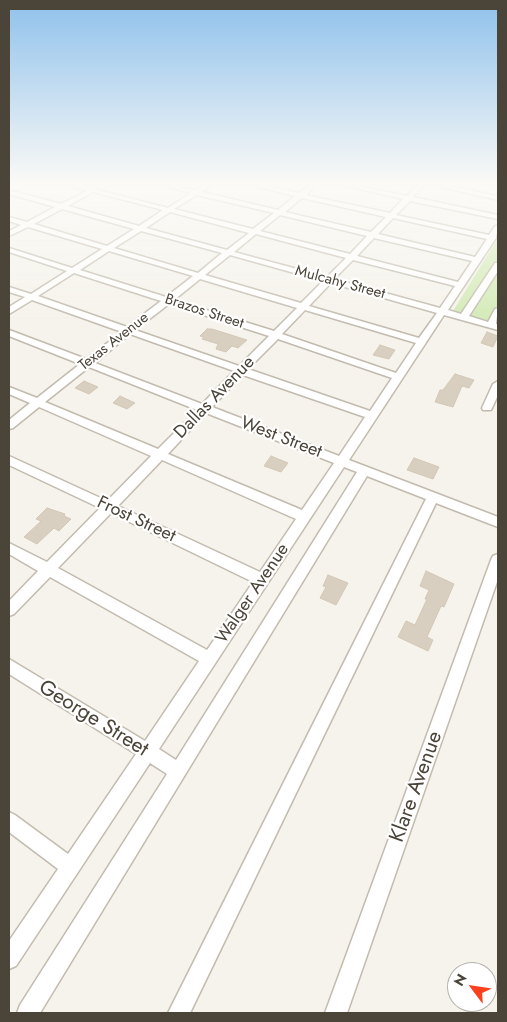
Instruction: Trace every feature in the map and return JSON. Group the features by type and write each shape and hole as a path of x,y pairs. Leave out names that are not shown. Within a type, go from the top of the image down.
{"street":[{"path":"54,233 422,342"},
{"path":"9,311 132,233"},
{"name":"Mulcahy Street","path":"157,233 494,326"},
{"name":"Texas Avenue","path":"9,425 253,233"},
{"path":"257,233 461,284"},
{"path":"363,233 477,260"},
{"name":"Dallas Avenue","path":"9,610 374,233"},
{"name":"Walger Avenue","path":"9,959 495,233"},
{"name":"Brazos Street","path":"9,250 276,335 399,377"},
{"path":"464,317 498,265"},
{"path":"9,289 372,416"},
{"path":"494,326 498,311"},
{"name":"West Street","path":"9,333 498,522"},
{"path":"487,408 498,384"},
{"path":"9,390 305,517"},
{"name":"Frost Street","path":"9,460 263,580"},
{"name":"Walger Avenue","path":"28,1013 365,470"},
{"path":"179,1013 433,497"},
{"path":"9,548 210,659"},
{"name":"Klare Avenue","path":"336,1013 498,560"},
{"name":"George Street","path":"9,666 178,771"},
{"path":"9,821 70,867"}],"green space":[{"path":"498,238 498,323 453,311"}],"building":[{"path":"207,329 247,340 238,348 232,346 226,352 216,349 218,344 202,339 204,337 200,336"},
{"path":"487,332 498,336 493,347 481,343"},
{"path":"380,345 395,350 389,359 373,355"},
{"path":"455,374 474,380 469,388 462,386 453,407 435,402 440,390 443,390"},
{"path":"84,381 98,387 89,394 75,388"},
{"path":"120,396 135,403 127,409 113,403"},
{"path":"271,456 288,463 281,472 264,466"},
{"path":"414,458 439,467 433,479 407,470"},
{"path":"47,508 65,514 64,516 71,519 59,531 54,528 37,544 24,537 41,521 36,519"},
{"path":"426,571 454,584 444,607 441,606 427,637 433,640 428,651 398,637 406,621 415,625 427,599 425,599 429,590 420,586"},
{"path":"328,575 348,583 336,605 320,598 326,587 323,586"}]}
